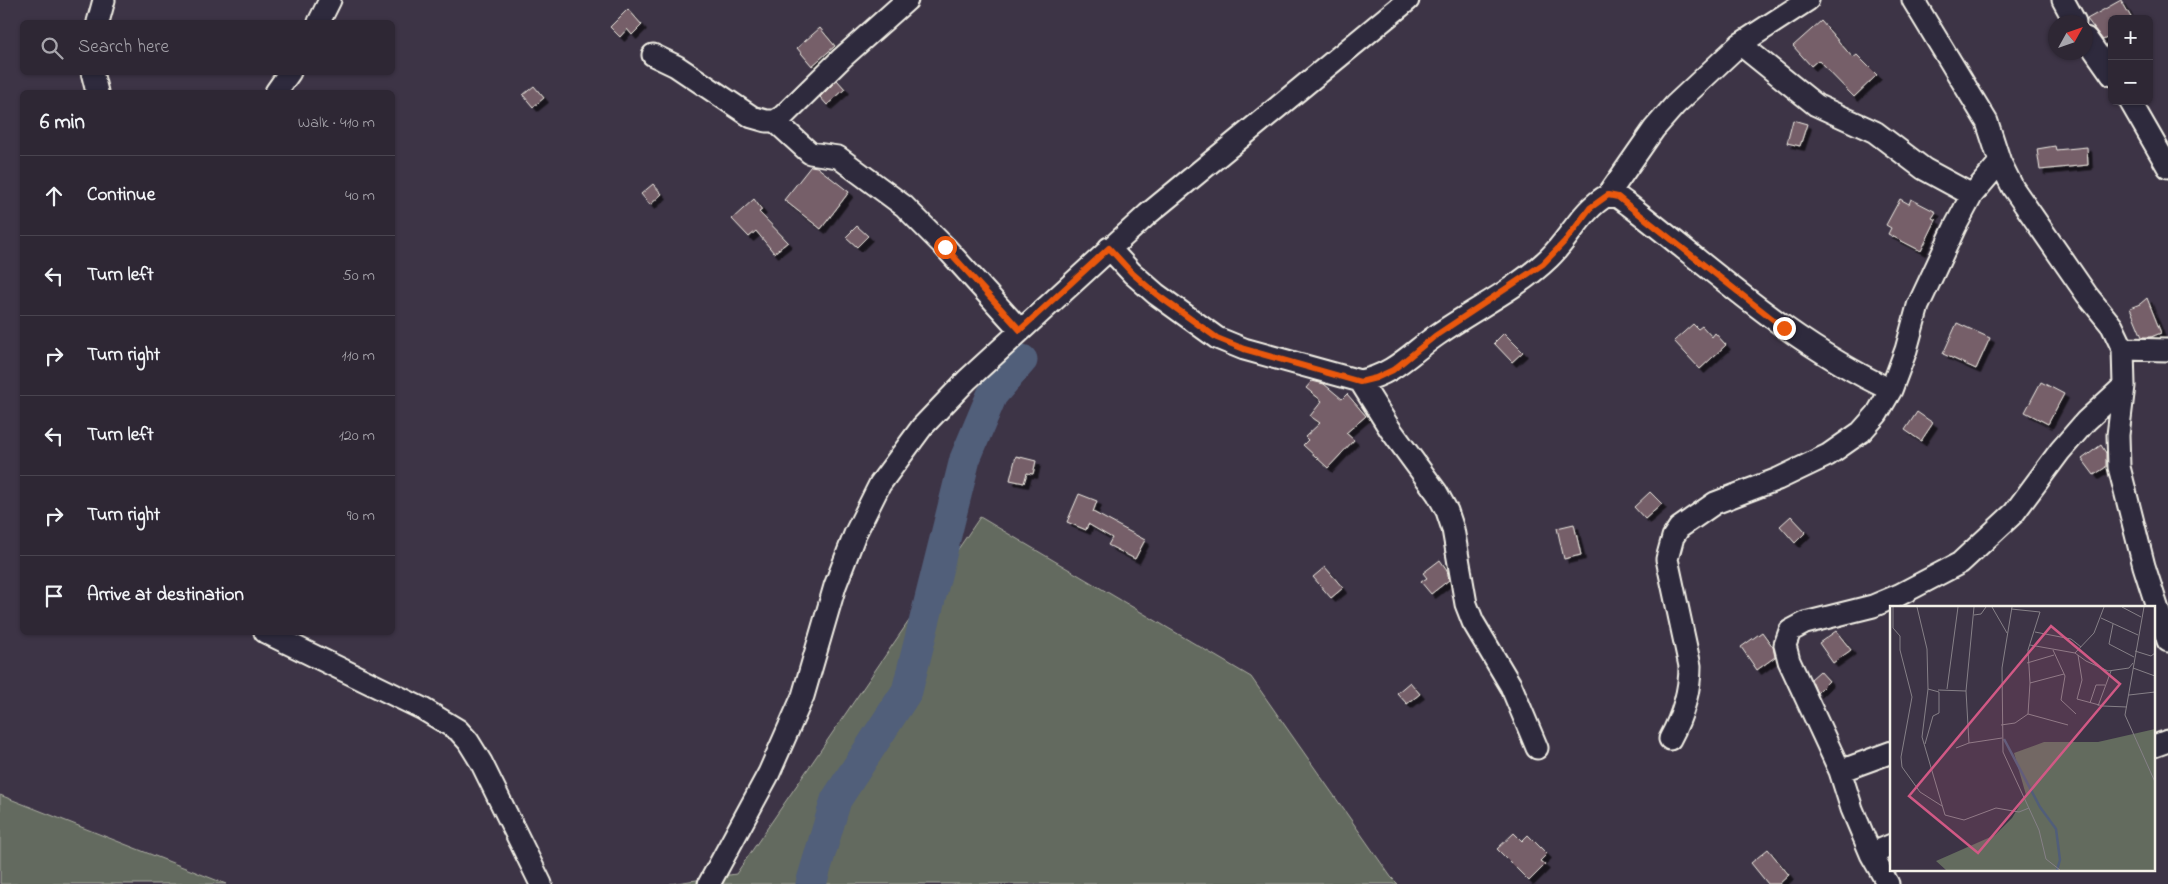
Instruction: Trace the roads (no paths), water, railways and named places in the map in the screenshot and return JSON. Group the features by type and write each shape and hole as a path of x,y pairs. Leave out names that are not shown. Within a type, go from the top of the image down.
{"street":[{"path":"99,20 104,0"},
{"path":"320,20 330,0"},
{"path":"652,55 676,66 752,117 774,121 788,111 842,58 907,0"},
{"path":"709,884 761,788 800,704 844,561 855,534 880,484 922,427 967,380 1109,248 1179,187 1408,0"},
{"path":"1109,248 1132,273 1156,294 1217,338 1244,349 1360,382 1376,378 1393,370 1435,336 1535,270 1555,252 1590,208 1608,195 1640,149 1675,105 1740,44 1808,0"},
{"path":"1913,0 1987,122 2000,162 2013,188 2087,295 2112,326 2123,348 2124,386 2118,434 2119,467 2144,566 2168,641"},
{"path":"2063,0 2071,15"},
{"path":"1740,44 1816,104 1834,115 1875,132 1924,169 1972,195"},
{"path":"2093,48 2108,69"},
{"path":"93,75 96,90"},
{"path":"277,90 288,75"},
{"path":"2132,105 2168,167"},
{"path":"774,121 810,153 838,157 904,206 945,247 1020,330"},
{"path":"1670,739 1685,707 1690,684 1689,659 1674,600 1667,559 1672,536 1687,522 1715,503 1778,479 1828,455 1861,432 1877,414 1891,390 1906,350 1918,306 1972,195 2000,162"},
{"path":"1608,195 1618,197 1784,328 1854,373 1891,390"},
{"path":"2123,348 2168,350"},
{"path":"1360,382 1390,429 1437,493 1447,511 1453,529 1466,604 1473,622 1515,695 1537,748"},
{"path":"1888,884 1871,854 1852,809 1840,771 1789,661 1785,645 1790,631 1805,623 1873,606 1899,595 1960,563 2014,513 2060,451 2086,421 2124,386"},
{"path":"271,635 423,709 458,730 468,741 481,762 541,884"},
{"path":"2156,745 2168,741"},
{"path":"1840,771 1890,753"},
{"path":"1871,854 1890,846"}],"waterway":[{"path":"811,884 836,800 907,691 965,459 992,395 1022,360"}]}
